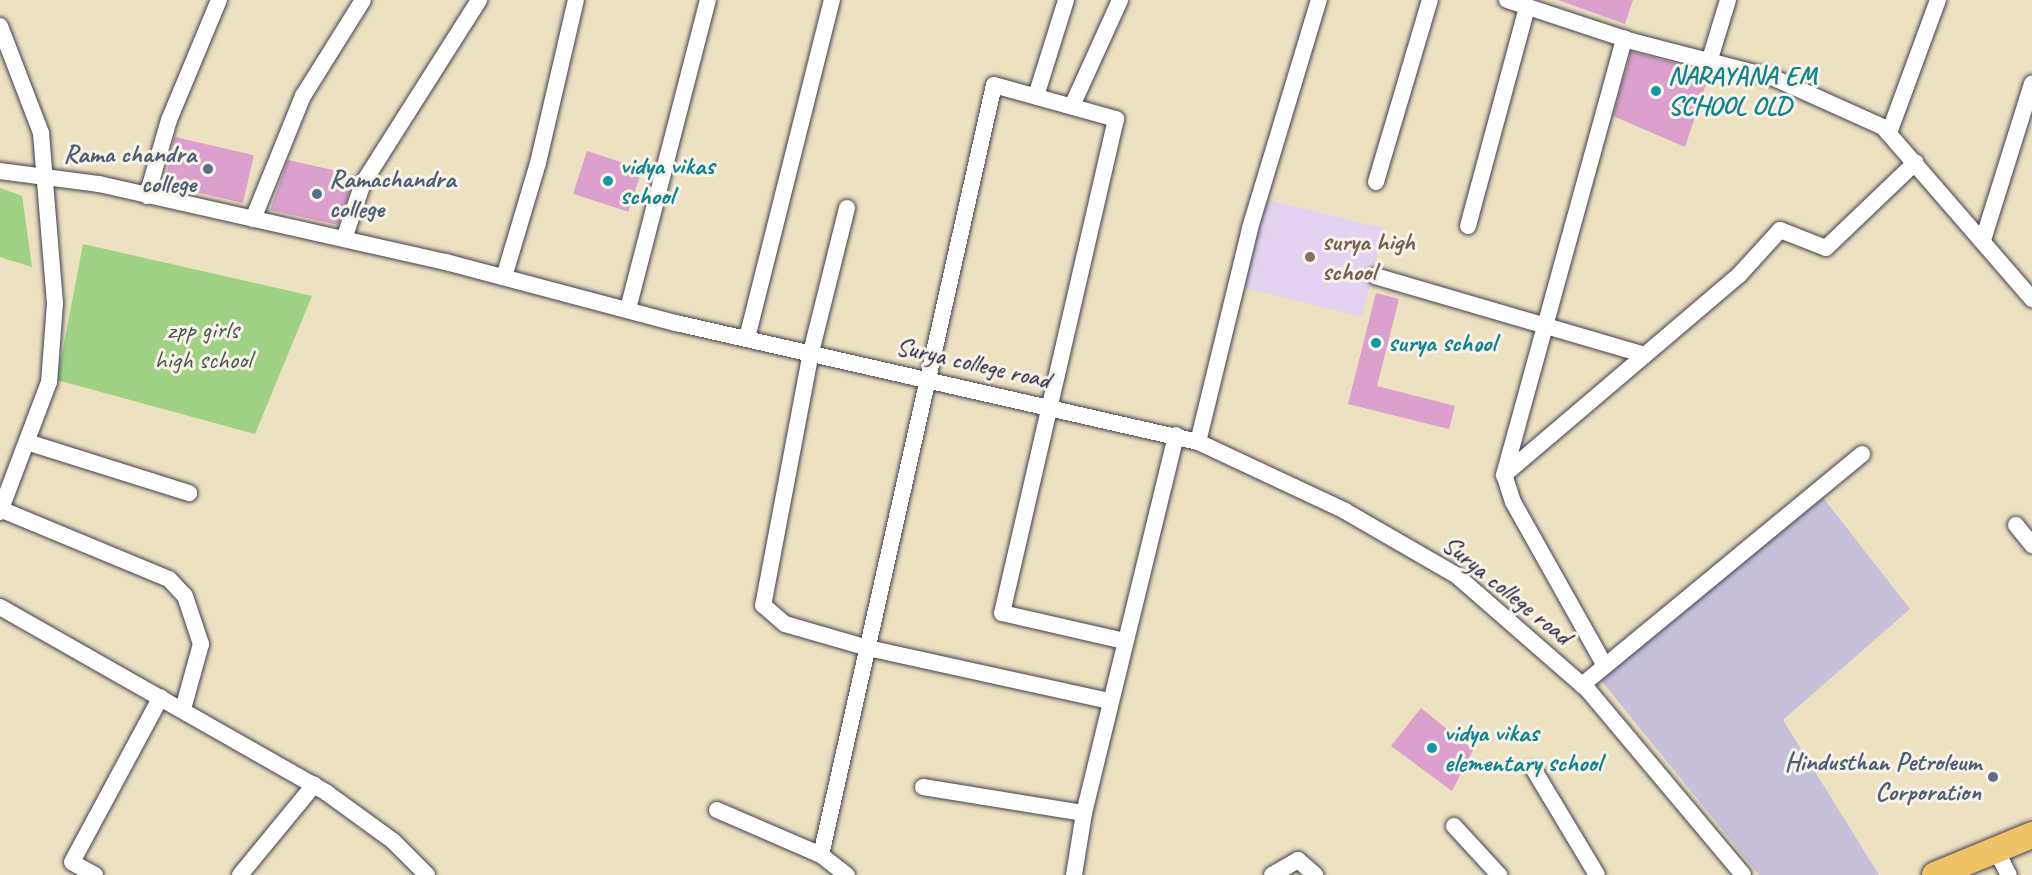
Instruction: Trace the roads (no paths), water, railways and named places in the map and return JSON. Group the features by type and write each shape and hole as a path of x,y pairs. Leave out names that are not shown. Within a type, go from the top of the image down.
{"main road":[{"path":"1935,875 2032,835"}],"street":[{"path":"147,196 169,120 219,0"},
{"path":"253,219 303,96 363,0"},
{"path":"344,239 363,183 479,0"},
{"path":"504,277 538,163 576,0"},
{"path":"628,309 708,0"},
{"path":"747,338 832,0"},
{"path":"1036,96 1066,0"},
{"path":"1072,106 1120,0"},
{"path":"1198,442 1250,228 1319,0"},
{"path":"1376,182 1430,0"},
{"path":"1507,0 1624,38 1710,59 1774,78 1889,133 2032,299"},
{"path":"1710,59 1728,0"},
{"path":"1889,133 1938,0"},
{"path":"1468,226 1527,8"},
{"path":"0,26 41,133 48,180 53,339 49,382 30,443 0,510 169,579 184,596 201,644 183,708"},
{"path":"1604,664 1504,475 1542,327 1624,38"},
{"path":"1983,240 2032,84"},
{"path":"821,855 994,85 1116,119 1053,407 1002,613 1124,641"},
{"path":"1504,475 1740,274 1780,230 1826,248 1916,162"},
{"name":"Surya college road","path":"0,171 48,180 99,184 344,239 747,338 1176,435 1198,442 1414,548 1456,575 1582,685 1743,875"},
{"path":"847,208 811,352 763,605 785,624 868,648 1110,701"},
{"path":"1375,276 1542,327 1646,355"},
{"path":"1074,875 1084,813 1124,641 1176,435"},
{"path":"30,443 189,493"},
{"path":"1582,685 1604,664 1862,454"},
{"path":"2016,525 2032,545"},
{"path":"0,607 183,708 314,785 393,841 427,875"},
{"path":"95,875 72,862 161,697"},
{"path":"1534,770 1597,875"},
{"path":"240,875 314,785"},
{"path":"923,787 1084,813"},
{"path":"717,810 821,855 847,875"},
{"path":"1454,826 1499,875"},
{"path":"1996,850 2009,875"},
{"path":"1272,875 1298,860 1316,875"}],"place":[{"name":"NARAYANA EM SCHOOL OLD","path":"1656,91"},
{"name":"Rama chandra college","path":"208,169"},
{"name":"vidya vikas school","path":"608,181"},
{"name":"Ramachandra college","path":"317,194"},
{"name":"surya high school","path":"1310,257"},
{"name":"surya school","path":"1376,343"},
{"name":"vidya vikas elementary school","path":"1432,748"},
{"name":"Hindusthan Petroleum Corporation","path":"1993,777"}],"park label":[{"name":"zpp girls high school","path":"203,345"}]}
